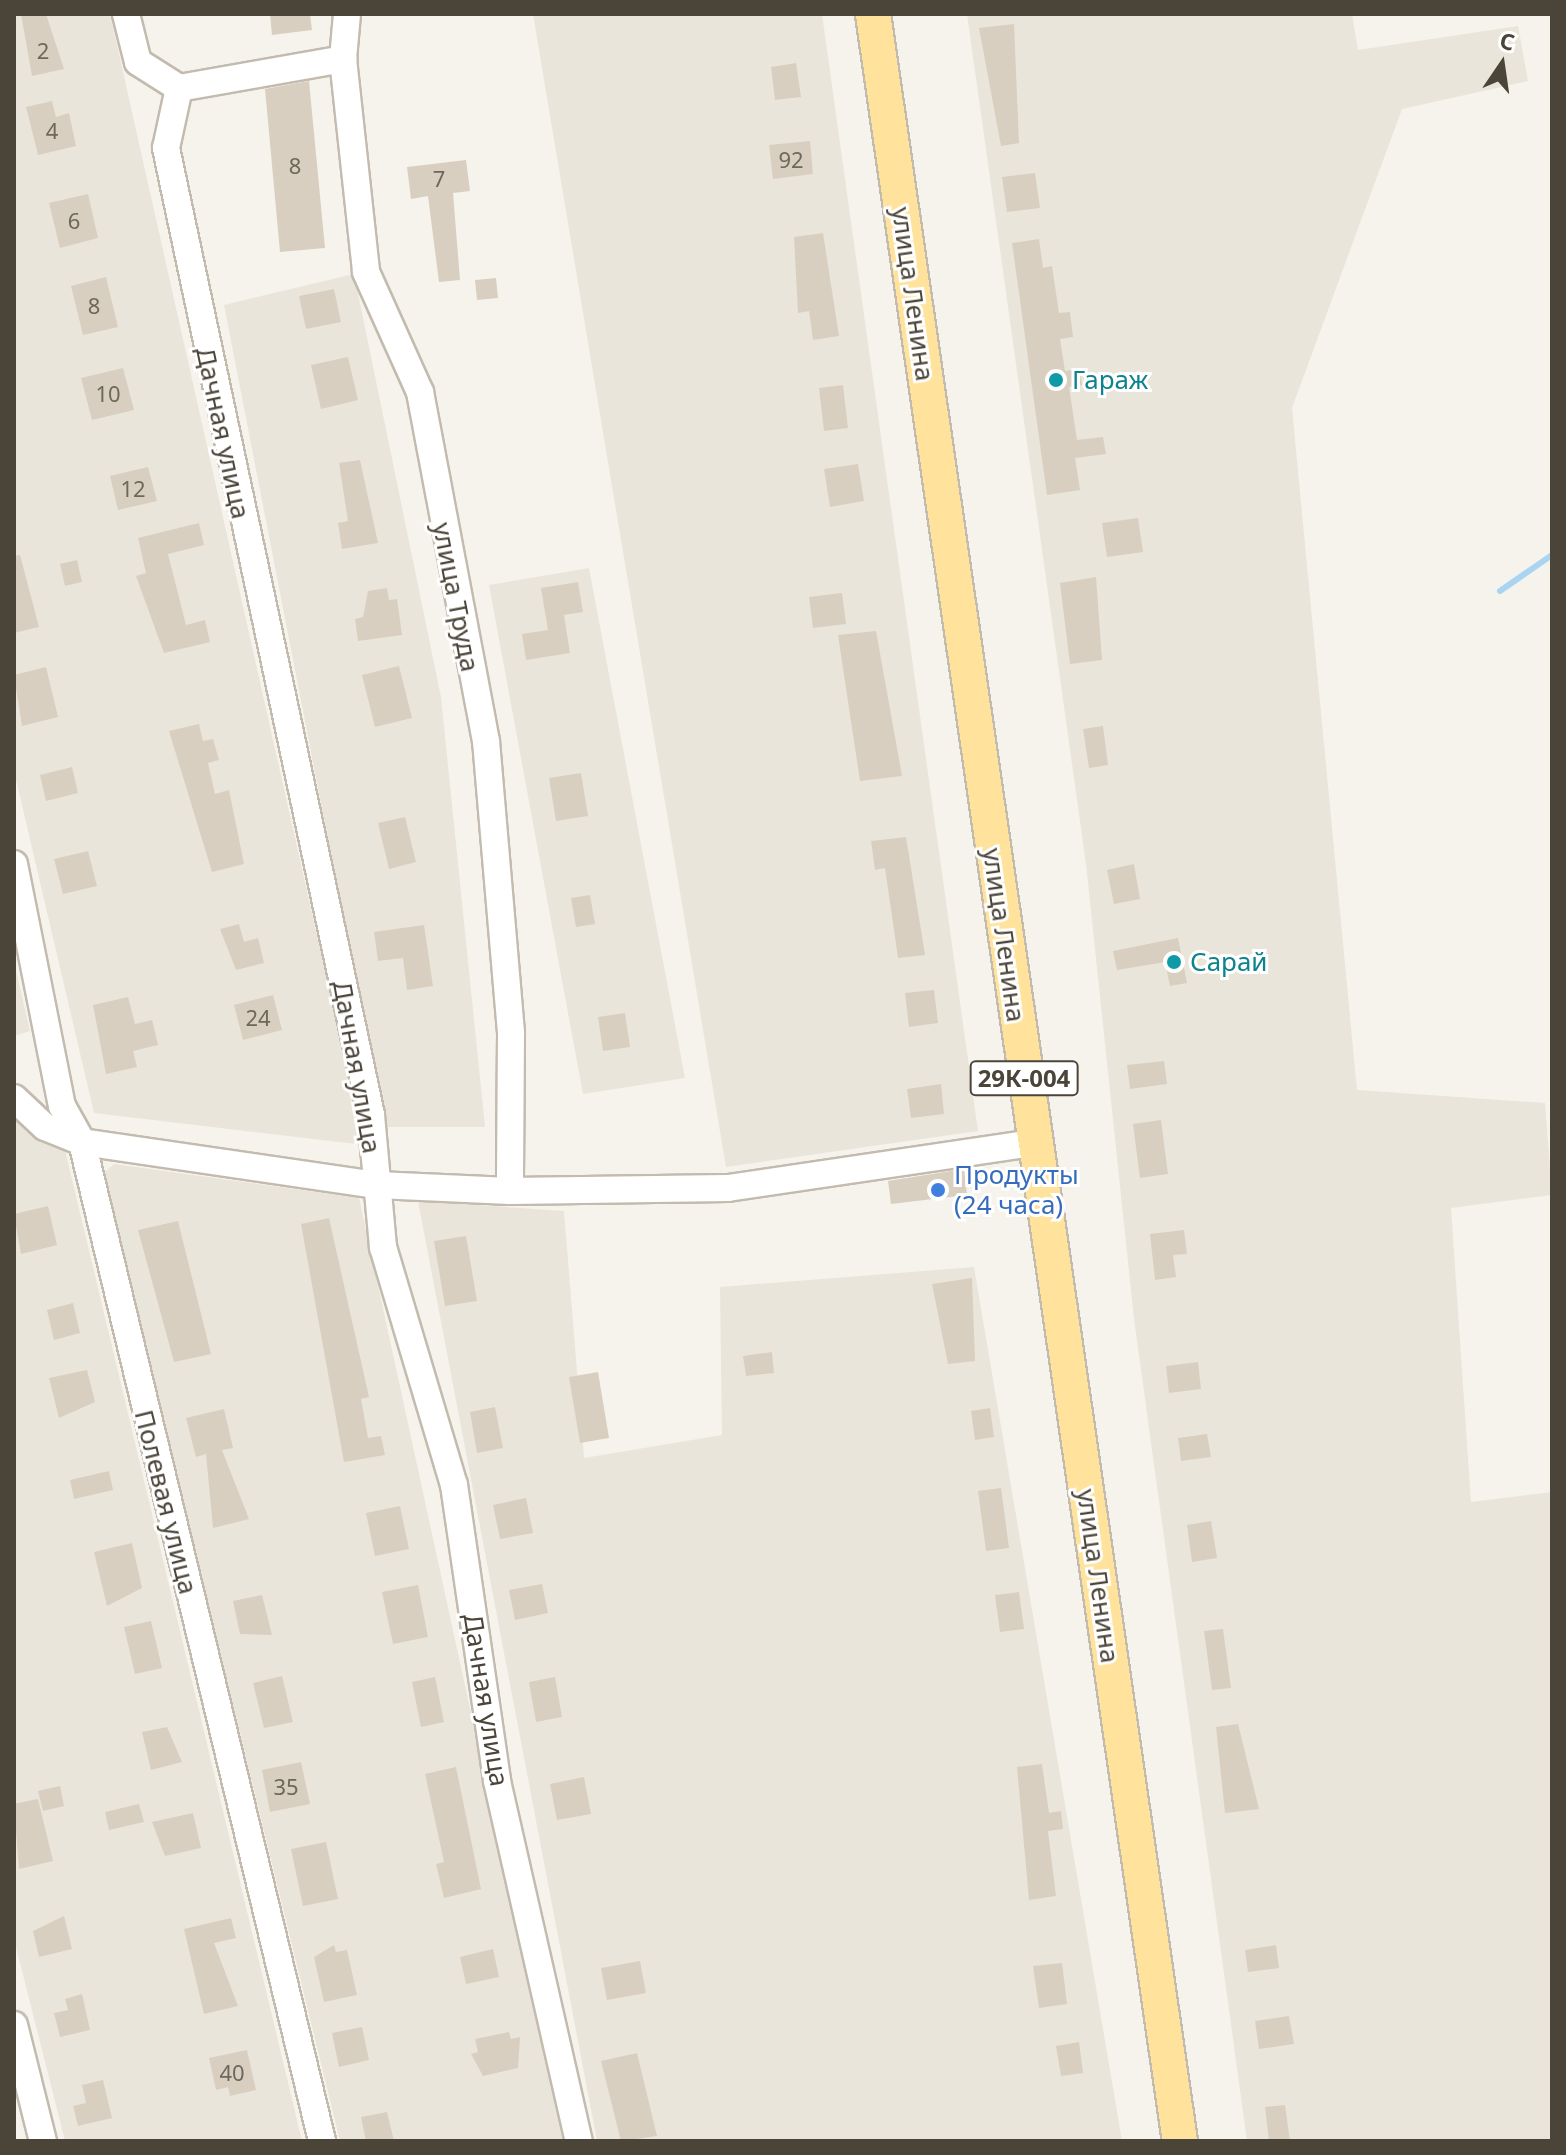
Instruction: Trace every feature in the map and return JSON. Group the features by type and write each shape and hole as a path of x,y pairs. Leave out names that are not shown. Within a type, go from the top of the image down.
{"main road":[{"name":"улица Ленина","path":"873,14 1033,1143 1180,2141"}],"street":[{"path":"126,14 138,62 179,88 343,59"},
{"name":"улица Труда","path":"347,14 343,59 366,272 420,392 486,741 511,1034 510,1191"},
{"name":"Дачная улица","path":"179,88 166,148 371,1115 383,1247 454,1485 497,1781 579,2141"},
{"name":"Полевая улица","path":"14,864 62,1106 82,1142 322,2141"},
{"path":"14,1098 45,1127 82,1142 377,1185 510,1191 728,1188 1033,1143"},
{"path":"14,2025 43,2141"}],"shaded area":[{"path":"14,14 110,14 364,1145 94,1113 14,771"},
{"path":"533,14 822,14 978,1131 726,1167"},
{"path":"967,14 1352,14 1358,50 1518,26 1528,81 1402,109 1292,408 1357,1090 1545,1103 1552,1195 1451,1208 1471,1502 1552,1492 1552,2141 1247,2141 1134,1319 1086,864"},
{"path":"354,274 441,697 485,1127 384,1127 224,305"},
{"path":"589,568 685,1078 583,1094 489,585"},
{"path":"14,962 30,1031 14,1036"},
{"path":"14,1119 65,1150 302,2141 65,2141 14,1939"},
{"path":"114,1164 359,1198 564,2141 340,2141 103,1174"},
{"path":"418,1201 564,1211 584,1458 722,1435 720,1287 974,1267 1122,2141 597,2141"}],"building":[{"path":"21,14 46,14 64,69 32,76"},
{"path":"270,14 310,14 312,30 272,35"},
{"path":"1014,24 1019,143 1001,146 979,28"},
{"path":"796,63 801,97 775,100 771,67"},
{"path":"309,81 325,248 280,252 265,89"},
{"path":"52,101 56,117 69,113 76,146 38,155 26,107"},
{"path":"810,141 813,174 773,179 769,145"},
{"path":"466,160 470,191 453,193 460,280 439,282 428,196 411,199 407,167"},
{"path":"1035,173 1040,208 1007,212 1002,177"},
{"path":"88,194 98,238 60,248 49,203"},
{"path":"823,233 839,336 813,340 809,311 798,313 794,237"},
{"path":"1039,239 1043,268 1052,266 1059,313 1070,312 1073,337 1060,339 1065,371 1079,369 1082,385 1069,387 1077,440 1103,437 1106,454 1075,458 1080,490 1047,495 1012,243"},
{"path":"106,277 118,327 83,335 71,286"},
{"path":"496,278 498,298 477,300 475,280"},
{"path":"334,289 341,322 306,329 299,296"},
{"path":"348,357 358,400 321,409 311,365"},
{"path":"123,368 134,410 92,420 81,378"},
{"path":"843,385 848,428 824,431 819,388"},
{"path":"360,460 378,543 342,549 338,523 348,521 339,463"},
{"path":"858,464 864,501 830,507 824,469"},
{"path":"148,467 157,501 118,510 110,476"},
{"path":"1138,518 1143,552 1107,557 1102,523"},
{"path":"199,523 204,545 168,554 186,625 205,620 210,642 164,653 136,576 146,573 138,538"},
{"path":"20,555 39,627 14,633 14,556"},
{"path":"77,560 82,582 65,586 60,564"},
{"path":"1096,577 1102,660 1070,664 1060,583"},
{"path":"578,582 583,612 564,615 570,653 526,660 522,634 548,630 541,588"},
{"path":"387,588 389,600 397,599 402,635 358,641 355,619 363,617 368,591"},
{"path":"842,593 846,624 813,628 809,597"},
{"path":"876,631 902,776 860,781 838,635"},
{"path":"399,666 412,718 375,727 362,675"},
{"path":"46,667 58,717 22,726 14,675"},
{"path":"199,724 203,741 213,739 219,760 208,763 215,794 229,790 244,864 212,872 169,731"},
{"path":"1103,726 1108,765 1089,768 1083,729"},
{"path":"72,767 78,793 46,801 40,775"},
{"path":"581,773 588,816 556,821 549,778"},
{"path":"405,817 416,862 389,869 378,823"},
{"path":"906,837 925,955 898,958 885,868 875,870 871,841"},
{"path":"88,851 97,886 63,894 54,859"},
{"path":"1134,864 1140,899 1114,904 1107,870"},
{"path":"590,895 595,924 576,927 571,898"},
{"path":"239,924 244,942 258,938 264,963 236,970 220,929"},
{"path":"424,925 433,986 407,990 403,958 378,961 374,932"},
{"path":"1178,938 1187,983 1170,986 1165,962 1117,970 1113,951"},
{"path":"934,990 938,1023 909,1027 905,993"},
{"path":"273,995 282,1030 243,1040 234,1005"},
{"path":"128,997 135,1024 152,1020 158,1045 133,1051 137,1067 106,1074 93,1005"},
{"path":"625,1013 630,1047 603,1051 598,1017"},
{"path":"1164,1061 1167,1084 1130,1089 1127,1065"},
{"path":"941,1084 944,1114 911,1118 907,1089"},
{"path":"1161,1120 1168,1174 1140,1178 1133,1124"},
{"path":"964,1169 967,1195 891,1204 888,1181"},
{"path":"48,1206 57,1245 21,1254 14,1214"},
{"path":"329,1218 369,1397 361,1399 368,1438 381,1436 385,1455 344,1462 301,1224"},
{"path":"178,1221 211,1354 174,1362 138,1230"},
{"path":"1184,1230 1187,1254 1173,1255 1176,1277 1155,1280 1150,1234"},
{"path":"466,1236 477,1301 445,1306 434,1241"},
{"path":"972,1278 975,1361 948,1364 932,1284"},
{"path":"73,1303 80,1333 54,1340 47,1310"},
{"path":"772,1352 774,1373 746,1376 743,1356"},
{"path":"1198,1362 1201,1389 1169,1393 1166,1366"},
{"path":"87,1370 95,1402 59,1418 49,1378"},
{"path":"598,1372 609,1438 580,1443 569,1377"},
{"path":"495,1407 503,1448 477,1453 470,1412"},
{"path":"990,1408 994,1437 975,1440 971,1411"},
{"path":"224,1409 233,1448 222,1450 249,1519 213,1528 206,1454 196,1457 186,1418"},
{"path":"1207,1434 1211,1457 1181,1461 1178,1438"},
{"path":"109,1471 113,1490 74,1499 70,1480"},
{"path":"1001,1488 1009,1548 986,1551 978,1491"},
{"path":"526,1498 533,1533 500,1539 493,1505"},
{"path":"400,1506 409,1549 375,1556 366,1513"},
{"path":"1211,1521 1217,1558 1192,1562 1187,1525"},
{"path":"132,1543 142,1588 107,1606 94,1552"},
{"path":"542,1584 548,1613 515,1620 509,1590"},
{"path":"418,1585 428,1637 393,1644 382,1592"},
{"path":"1019,1592 1024,1629 1000,1632 995,1595"},
{"path":"262,1595 272,1635 240,1634 233,1601"},
{"path":"151,1621 162,1668 135,1674 124,1627"},
{"path":"1223,1629 1231,1688 1212,1690 1204,1631"},
{"path":"282,1676 293,1722 264,1728 253,1683"},
{"path":"435,1677 444,1722 421,1727 412,1682"},
{"path":"555,1677 562,1717 536,1722 529,1682"},
{"path":"1238,1724 1259,1809 1225,1813 1216,1727"},
{"path":"167,1727 182,1762 151,1770 142,1732"},
{"path":"301,1762 310,1804 270,1812 262,1770"},
{"path":"1042,1764 1049,1813 1061,1811 1063,1829 1048,1831 1056,1896 1029,1900 1017,1767"},
{"path":"456,1767 481,1889 444,1898 436,1864 444,1862 425,1774"},
{"path":"584,1777 591,1814 557,1820 550,1784"},
{"path":"60,1786 64,1806 43,1811 38,1791"},
{"path":"38,1799 53,1861 19,1869 14,1804"},
{"path":"139,1804 144,1822 109,1830 105,1812"},
{"path":"193,1813 201,1848 165,1856 152,1822"},
{"path":"326,1842 338,1899 303,1906 291,1849"},
{"path":"64,1916 72,1949 39,1957 33,1931"},
{"path":"231,1918 236,1938 214,1943 238,2006 204,2014 184,1929"},
{"path":"334,1945 336,1952 347,1950 357,1995 324,2002 314,1957"},
{"path":"1276,1945 1279,1968 1248,1972 1245,1950"},
{"path":"493,1949 499,1977 466,1984 460,1957"},
{"path":"640,1961 646,1993 607,2000 601,1968"},
{"path":"1062,1963 1067,2004 1039,2008 1033,1966"},
{"path":"82,1994 90,2030 60,2037 54,2013 68,2010 65,1999"},
{"path":"1289,2016 1294,2044 1259,2049 1255,2021"},
{"path":"362,2027 369,2060 339,2067 332,2033"},
{"path":"509,2032 511,2039 520,2037 518,2068 483,2076 471,2054 478,2052 475,2039"},
{"path":"1079,2042 1083,2073 1061,2076 1056,2046"},
{"path":"247,2050 256,2090 230,2096 228,2087 216,2090 209,2058"},
{"path":"637,2053 657,2136 621,2141 601,2061"},
{"path":"103,2080 112,2118 78,2126 73,2106 86,2103 82,2085"},
{"path":"1285,2105 1290,2141 1269,2141 1265,2107"},
{"path":"387,2112 394,2141 366,2141 361,2117"}],"waterway":[{"path":"1500,591 1552,555"}],"place":[{"name":"Гараж","path":"1056,380"},
{"name":"Сарай","path":"1174,962"},
{"name":"Продукты (24 часа)","path":"938,1190"}]}
